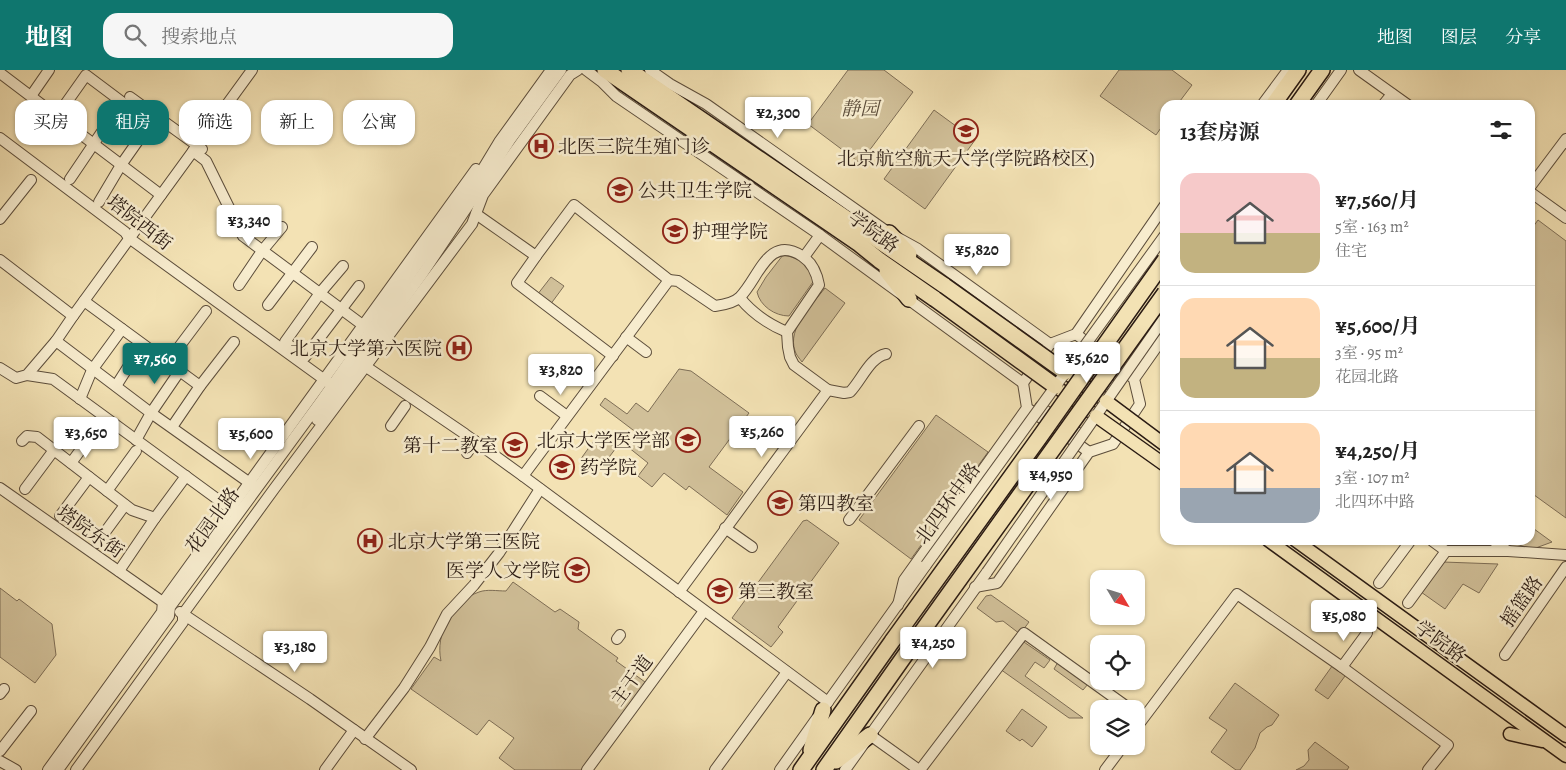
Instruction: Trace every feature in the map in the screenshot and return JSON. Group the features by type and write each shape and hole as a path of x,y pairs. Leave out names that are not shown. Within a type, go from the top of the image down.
{"highway":[{"name":"学院路","path":"629,70 908,261 930,274 1065,372"},
{"path":"1277,100 1298,70"},
{"path":"1301,100 1322,70"},
{"name":"学院路","path":"604,76 637,93 674,116 850,238 1055,386"},
{"path":"889,233 930,274"},
{"path":"879,260 909,299"},
{"name":"北四环中路","path":"804,765 1160,267"},
{"path":"824,770 1160,300"},
{"path":"804,765 825,706"},
{"path":"824,770 870,735"}],"main road":[{"name":"学院路","path":"1065,372 1160,441"},
{"name":"学院路","path":"1055,386 1160,461"},
{"path":"1270,545 1281,550"},
{"name":"学院路","path":"1274,545 1566,756"},
{"name":"学院路","path":"1302,545 1566,736"},
{"path":"1314,545 1323,560"},
{"path":"1510,734 1547,742"}],"street":[{"path":"31,96 49,70"},
{"path":"27,375 56,341 252,70"},
{"name":"花园北路","path":"58,770 169,616 234,511 366,328 470,190 499,142 551,70"},
{"path":"48,770 162,612 173,608 274,489 362,365 510,140 561,70"},
{"path":"362,365 472,224 483,195 570,75 578,70"},
{"name":"学院路","path":"586,70 604,76 616,96 820,235 1023,383"},
{"name":"学院路","path":"650,70 670,84 706,104 889,233 918,249 1050,344"},
{"path":"1266,100 1288,70"},
{"path":"1320,100 1341,70"},
{"path":"1359,70 1401,100"},
{"path":"0,73 36,100"},
{"path":"68,100 86,75 122,102 70,179"},
{"path":"1387,100 1392,94"},
{"path":"130,97 195,148 212,158"},
{"name":"塔院西街","path":"0,138 125,232 129,238 328,382"},
{"path":"87,139 161,194"},
{"path":"1535,180 1566,139"},
{"path":"99,202 135,145"},
{"path":"195,148 206,161 243,236 366,328 478,166"},
{"path":"0,219 31,180"},
{"path":"1535,196 1566,218"},
{"path":"613,356 517,283 574,205 669,280 678,280 715,306 721,306 740,298 770,255 781,250 792,250 804,257 815,270 819,286 788,332 790,357 794,365 828,390 844,393 850,392 875,359 886,354"},
{"path":"898,605 904,580 1027,408 1023,383 1050,344 1076,334 1160,213"},
{"path":"476,214 536,256"},
{"path":"239,285 262,250 282,227"},
{"path":"804,257 820,235"},
{"name":"北四环中路","path":"780,770 1160,242"},
{"path":"268,305 291,272 312,247"},
{"path":"0,260 73,316"},
{"path":"343,266 285,342 305,357 359,286"},
{"path":"523,476 669,280"},
{"path":"740,298 751,312 774,327 788,332"},
{"path":"84,301 200,386"},
{"path":"168,363 206,311"},
{"path":"845,770 1160,323"},
{"path":"80,399 92,370 122,329"},
{"path":"975,587 997,583 1089,452 1113,444 1140,404 1134,379 1076,334"},
{"path":"626,337 646,352"},
{"path":"56,341 92,370 253,485"},
{"path":"172,427 200,386 234,342"},
{"path":"1134,379 1160,342"},
{"path":"116,386 142,345"},
{"path":"1074,359 1115,388"},
{"path":"362,365 475,441 523,476 787,672 825,706"},
{"path":"0,368 16,378 27,375 53,379 234,511"},
{"path":"136,440 151,413 179,372"},
{"path":"679,592 828,390"},
{"path":"540,396 567,416"},
{"path":"391,426 405,406"},
{"path":"1040,407 1081,436"},
{"path":"1027,408 1089,452"},
{"path":"71,463 98,426"},
{"path":"849,520 920,426"},
{"path":"22,441 27,436 37,437 132,510 155,518"},
{"path":"467,453 475,441"},
{"path":"26,489 54,450"},
{"path":"107,491 136,451"},
{"path":"119,572 186,476"},
{"path":"60,516 89,477"},
{"name":"塔院东街","path":"0,488 119,572 318,704 410,770"},
{"path":"365,739 404,688 430,647 447,614 474,585 498,553 540,489"},
{"path":"97,543 125,504"},
{"path":"725,528 752,547"},
{"path":"1379,582 1407,545"},
{"path":"1438,545 1446,551 1508,551 1566,555"},
{"path":"1499,545 1508,551"},
{"path":"1408,603 1446,551"},
{"name":"摇篮路","path":"1505,654 1566,567"},
{"path":"1145,709 1236,594 1342,667 1448,745 1428,770"},
{"path":"76,770 183,622 173,608"},
{"name":"花园北路","path":"68,770 176,621 173,608"},
{"name":"主干道","path":"587,770 704,611"},
{"path":"870,735 920,770 1024,633 1117,700"},
{"path":"1342,667 1367,633"},
{"path":"715,770 787,672"},
{"path":"0,751 31,711"},
{"path":"325,770 354,730"},
{"path":"1105,770 1116,755"},
{"path":"0,761 16,770"}],"green space":[{"name":"静园","path":"848,70 884,70 913,92 860,163 808,124"},
{"path":"1119,70 1172,70 1192,85 1181,100 1160,100 1160,129 1156,135 1100,96"},
{"name":"静园","path":"934,110 975,140 925,209 884,179"},
{"path":"1538,220 1566,241 1566,518 1535,496 1535,224"},
{"path":"783,255 803,262 815,279 789,316 774,312 765,306 757,292"},
{"path":"551,277 564,286 550,305 537,295"},
{"path":"825,288 845,303 802,362 795,351 794,334 802,317"},
{"path":"679,369 691,371 749,413 709,467 743,492 727,515 689,486 686,490 664,473 652,487 638,476 648,463 628,447 637,433 600,405 605,398 627,414 636,403 648,412"},
{"path":"936,415 988,452 911,559 859,520"},
{"path":"598,435 616,448 597,473 580,460"},
{"path":"807,520 839,543 778,627 783,632 771,647 732,618 803,521"},
{"path":"1535,530 1552,542 1533,549 1519,545 1535,545"},
{"path":"1443,562 1498,564 1479,593 1463,584 1445,609 1421,592"},
{"path":"513,582 555,612 560,609 579,622 578,629 618,658 616,661 645,682 581,770 515,770 499,758 514,738 489,720 477,735 411,689 434,657 441,661 440,651 443,630 461,603 469,596 482,591 506,591"},
{"path":"0,588 17,601 19,599 52,624 56,655 35,683 0,657"},
{"path":"991,595 1029,622 1020,634 1003,621 996,622 977,608 986,596"},
{"path":"1021,640 1050,660 1044,668 1035,662 1025,676 1083,718 1069,718 1000,669"},
{"path":"1058,662 1088,684 1083,690 1054,669"},
{"path":"1335,662 1348,672 1328,699 1315,690"},
{"path":"1235,683 1279,715 1272,725 1260,733 1255,748 1240,770 1236,770 1211,752 1227,730 1209,718"},
{"path":"1022,709 1047,727 1032,747 1022,739 1020,741 1006,731"},
{"path":"1315,742 1349,767 1347,770 1296,770 1304,766 1309,760 1308,750"}],"place":[{"name":"北京航空航天大学(学院路校区)","path":"966,131"},
{"name":"北医三院生殖门诊","path":"541,146"},
{"name":"公共卫生学院","path":"620,190"},
{"name":"护理学院","path":"675,231"},
{"name":"北京大学第六医院","path":"459,348"},
{"name":"北京大学医学部","path":"688,440"},
{"name":"第十二教室","path":"515,445"},
{"name":"药学院","path":"562,467"},
{"name":"第四教室","path":"780,503"},
{"name":"北京大学第三医院","path":"370,541"},
{"name":"医学人文学院","path":"577,570"},
{"name":"第三教室","path":"720,591"}]}
